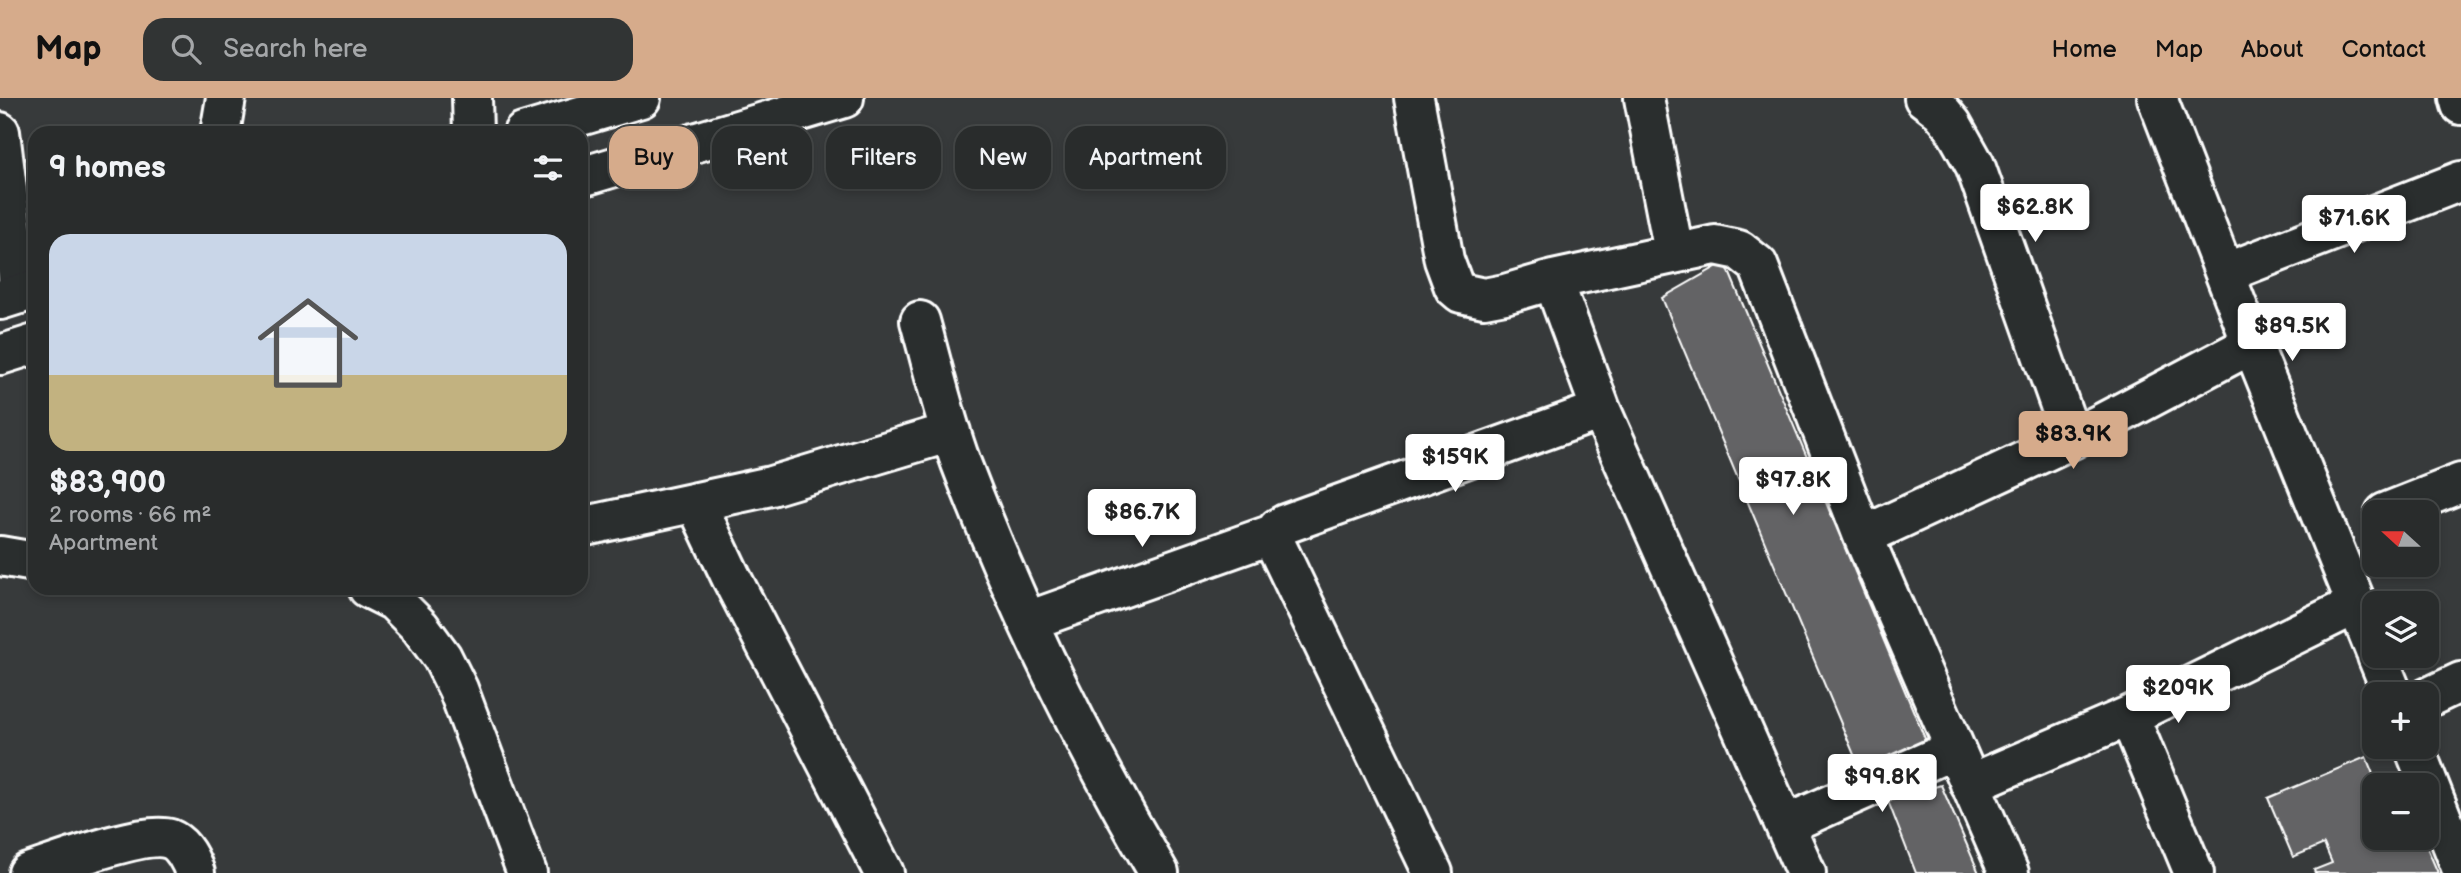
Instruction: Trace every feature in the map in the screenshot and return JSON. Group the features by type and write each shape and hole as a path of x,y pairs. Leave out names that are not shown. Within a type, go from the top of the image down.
{"street":[{"path":"221,126 226,98"},
{"path":"472,98 472,126"},
{"path":"547,126 641,98"},
{"path":"588,175 844,98"},
{"path":"1414,98 1444,260 1454,287 1461,293 1484,298 1505,295 1553,280 1704,246 1728,246 1739,250 1758,265 1863,536 2009,873"},
{"path":"1644,98 1674,252"},
{"path":"1924,98 1952,124 1975,165 2072,439"},
{"path":"2157,98 2362,617"},
{"path":"2459,98 2461,104"},
{"path":"0,132 18,294"},
{"path":"2225,273 2461,181"},
{"path":"1553,280 1601,410 1806,873"},
{"path":"920,321 966,475 1028,621 1069,710 1159,873"},
{"path":"1863,536 2072,439 2252,344"},
{"path":"0,355 28,346"},
{"path":"1433,873 1276,545 1276,533 1278,528 1286,524 1601,410"},
{"path":"588,526 771,486 951,432"},
{"path":"2419,500 2461,484"},
{"path":"696,503 731,577 884,873"},
{"path":"2329,534 2362,522"},
{"path":"1028,621 1276,533"},
{"path":"0,556 28,561"},
{"path":"382,595 394,601 420,627 442,657 458,689 527,873"},
{"path":"1970,784 2129,716 2357,604"},
{"path":"2439,692 2461,682"},
{"path":"2129,716 2194,873"},
{"path":"1785,825 1955,749"},
{"path":"2419,759 2461,867"},
{"path":"28,873 130,842 164,838 172,839 184,850 195,873"}],"building":[{"path":"1725,262 1926,741 1860,769 1662,298"},
{"path":"2367,759 2373,773 2362,773 2362,850 2428,850 2438,873 2315,873 2314,870 2332,863 2324,844 2293,857 2268,798"},
{"path":"1941,785 1979,873 1916,873 1888,801"}]}
